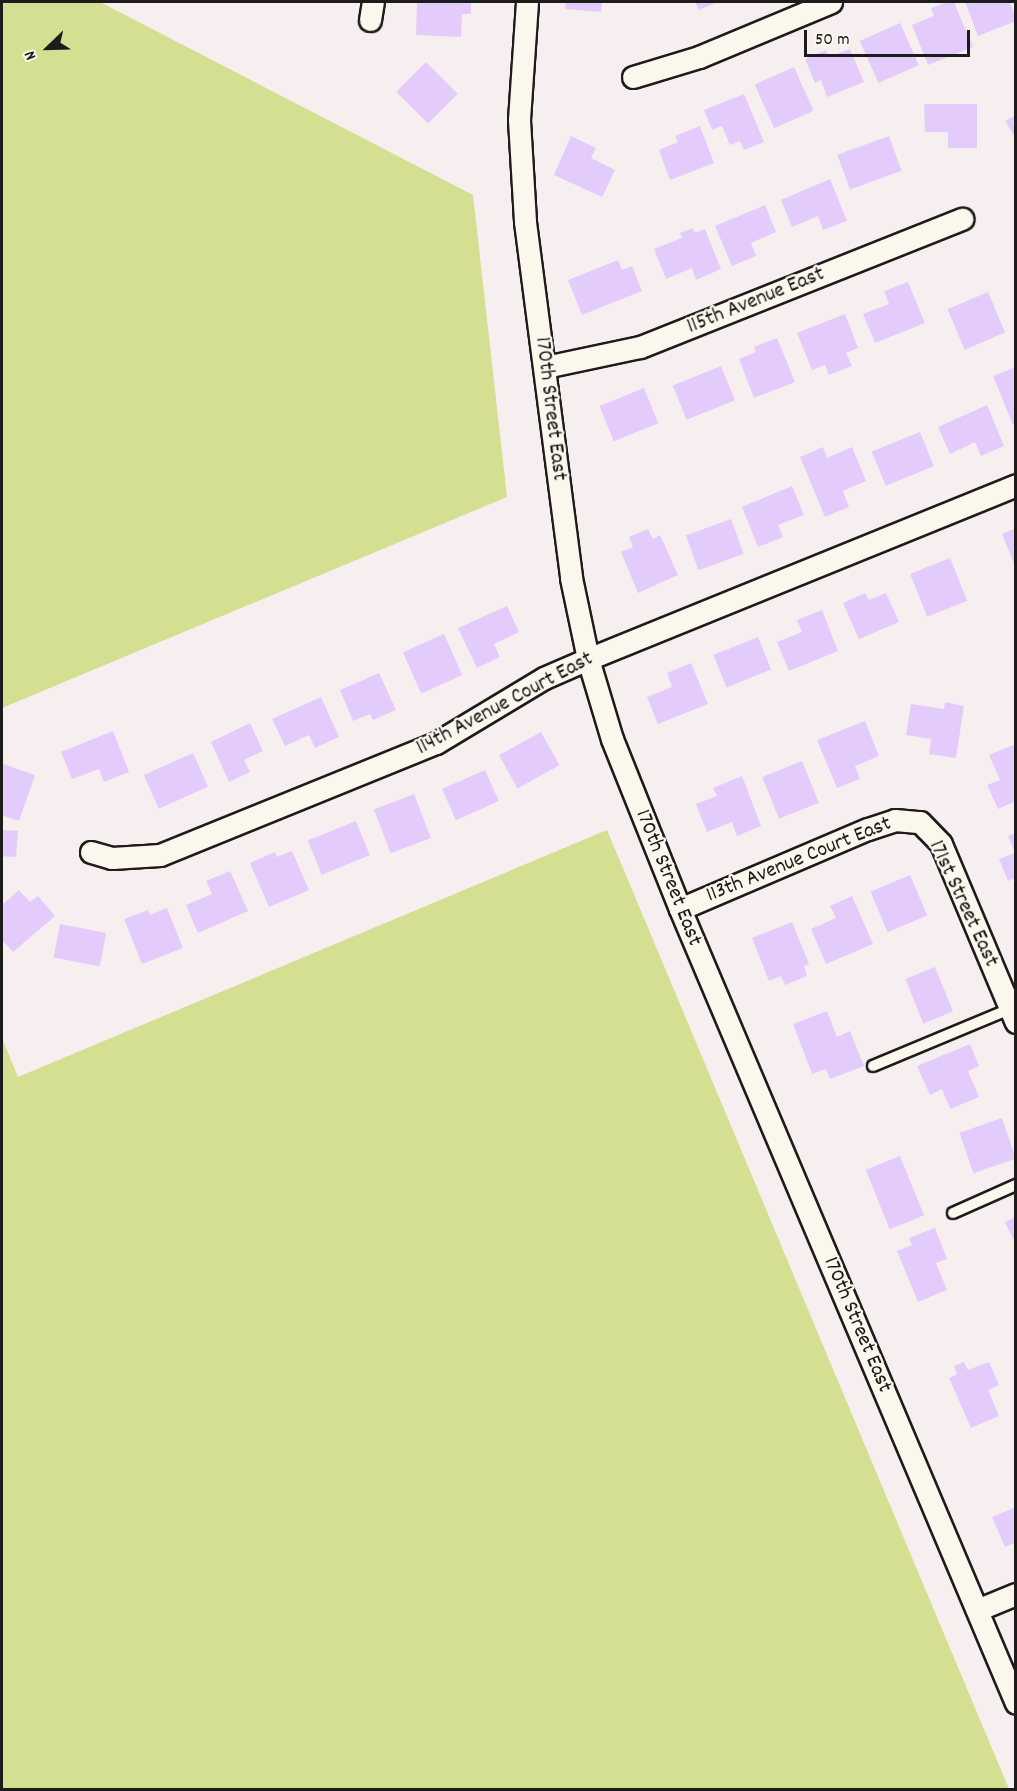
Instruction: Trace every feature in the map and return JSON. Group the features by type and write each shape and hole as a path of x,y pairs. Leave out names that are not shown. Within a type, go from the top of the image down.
{"street":[{"name":"170th Street East","path":"527,2 519,120 525,222 571,578 588,658 612,739 680,909 1016,1703"},
{"path":"633,77 699,57 831,2"},
{"name":"115th Avenue East","path":"545,367 640,347 962,219"},
{"name":"114th Avenue Court East","path":"91,852 112,858 160,855 436,743 544,678 588,658 1016,485"},
{"name":"113th Avenue Court East","path":"680,909 868,829 895,820 920,822"},
{"name":"171st Street East","path":"920,822 941,844 1013,1015"},
{"path":"977,1610 1016,1594"}],"lane":[{"path":"873,1066 1013,1015"},
{"path":"952,1213 1016,1185"}],"green space":[{"path":"2,2 100,2 473,195 507,497 2,708"},
{"path":"607,830 1009,1789 2,1789 2,1038 18,1077"}],"building":[{"path":"417,2 471,2 471,14 462,14 461,37 416,35"},
{"path":"566,2 602,2 601,12 565,9"},
{"path":"695,2 718,2 699,10"},
{"path":"954,2 973,47 928,65 912,25 934,16 931,8"},
{"path":"965,2 1010,2 1016,21 978,36"},
{"path":"900,23 919,65 879,83 860,41"},
{"path":"850,49 864,82 827,97 821,80 815,83 805,59 826,50 829,57"},
{"path":"426,62 458,94 428,124 396,92"},
{"path":"794,67 814,111 774,128 755,84"},
{"path":"744,94 764,142 744,150 740,141 730,145 722,126 712,130 704,110"},
{"path":"924,104 977,104 977,148 948,148 948,132 925,132"},
{"path":"1016,115 1016,139 1005,121"},
{"path":"700,126 714,163 670,180 659,150 678,142 675,136"},
{"path":"571,136 596,148 591,158 615,170 602,197 554,175"},
{"path":"889,136 902,171 850,190 837,155"},
{"path":"830,179 847,221 823,230 818,216 792,227 781,200"},
{"path":"765,205 776,232 751,243 756,256 732,266 715,226"},
{"path":"693,228 695,233 705,229 721,269 696,280 692,268 666,279 654,249 682,238 680,233"},
{"path":"618,260 622,270 632,266 642,291 582,315 568,280"},
{"path":"908,282 925,323 875,343 863,314 889,304 884,291"},
{"path":"988,292 1005,333 965,350 947,309"},
{"path":"845,314 858,348 846,353 852,366 829,375 825,365 812,370 797,333"},
{"path":"777,338 795,382 754,398 739,359 756,352 754,347"},
{"path":"721,366 735,400 687,420 673,385"},
{"path":"1016,367 1016,424 1013,425 993,376"},
{"path":"644,388 658,423 614,441 599,406"},
{"path":"987,405 1004,446 981,456 975,442 950,454 938,427"},
{"path":"920,432 934,466 886,486 872,451"},
{"path":"823,447 827,458 852,447 866,481 843,491 849,507 825,517 800,457"},
{"path":"792,486 804,515 778,525 783,537 758,547 742,507"},
{"path":"731,519 744,554 699,570 686,535"},
{"path":"1016,528 1016,566 1015,566 1002,534"},
{"path":"648,529 653,539 660,535 678,575 638,593 621,552 633,547 629,537"},
{"path":"950,558 967,601 927,617 910,574"},
{"path":"865,593 869,600 886,593 899,622 859,639 843,603"},
{"path":"507,606 519,632 494,644 500,657 477,668 458,628"},
{"path":"822,610 838,651 789,671 777,642 802,632 797,620"},
{"path":"444,634 462,675 421,693 403,652"},
{"path":"758,637 771,669 727,687 713,655"},
{"path":"691,663 708,704 658,724 647,697 672,687 667,673"},
{"path":"379,673 396,710 373,720 370,714 353,721 340,690"},
{"path":"321,697 339,737 315,748 309,735 285,746 272,719"},
{"path":"945,702 964,706 956,758 929,754 931,739 906,735 911,704 944,709"},
{"path":"865,721 879,756 855,766 860,779 837,788 817,740"},
{"path":"250,723 263,751 244,760 250,772 229,782 211,742"},
{"path":"113,731 129,772 104,782 99,769 72,779 61,752"},
{"path":"541,732 559,765 517,789 499,755"},
{"path":"1016,744 1016,801 998,809 987,785 1000,780 989,755"},
{"path":"193,753 208,787 159,809 144,775"},
{"path":"802,761 819,803 779,819 762,777"},
{"path":"3,764 35,775 19,821 2,815"},
{"path":"485,770 499,801 456,820 442,789"},
{"path":"742,776 761,826 737,836 732,822 707,832 696,804 717,796 713,788"},
{"path":"414,794 431,838 391,853 374,809"},
{"path":"356,821 370,855 322,875 308,840"},
{"path":"2,830 18,831 16,857 2,856"},
{"path":"1016,833 1016,878 1008,881 999,859 1015,853 1008,836"},
{"path":"292,851 309,890 269,907 250,863 275,852 277,857"},
{"path":"230,871 248,911 198,933 186,905 212,894 206,881"},
{"path":"910,875 927,916 888,932 870,892"},
{"path":"19,890 30,902 38,896 55,916 13,952 2,940 2,905"},
{"path":"852,896 873,944 826,964 811,929 836,918 830,906"},
{"path":"167,908 183,948 142,964 124,919 148,910 150,915"},
{"path":"792,922 809,964 804,966 807,976 785,985 781,976 769,981 752,938"},
{"path":"60,924 106,933 100,966 54,957"},
{"path":"935,967 953,1012 923,1023 905,979"},
{"path":"827,1011 837,1037 850,1031 864,1066 830,1079 826,1069 812,1074 793,1024"},
{"path":"970,1044 979,1066 968,1071 979,1097 950,1109 942,1089 930,1095 917,1066"},
{"path":"1002,1118 1016,1159 973,1173 959,1133"},
{"path":"900,1156 924,1215 890,1229 866,1170"},
{"path":"1016,1217 1016,1245 1005,1222"},
{"path":"935,1228 947,1259 936,1263 947,1290 918,1302 897,1251 912,1245 909,1238"},
{"path":"964,1362 968,1370 989,1362 999,1385 988,1390 999,1416 971,1428 949,1378 957,1374 954,1366"},
{"path":"1016,1507 1016,1542 1005,1547 992,1517"}]}
